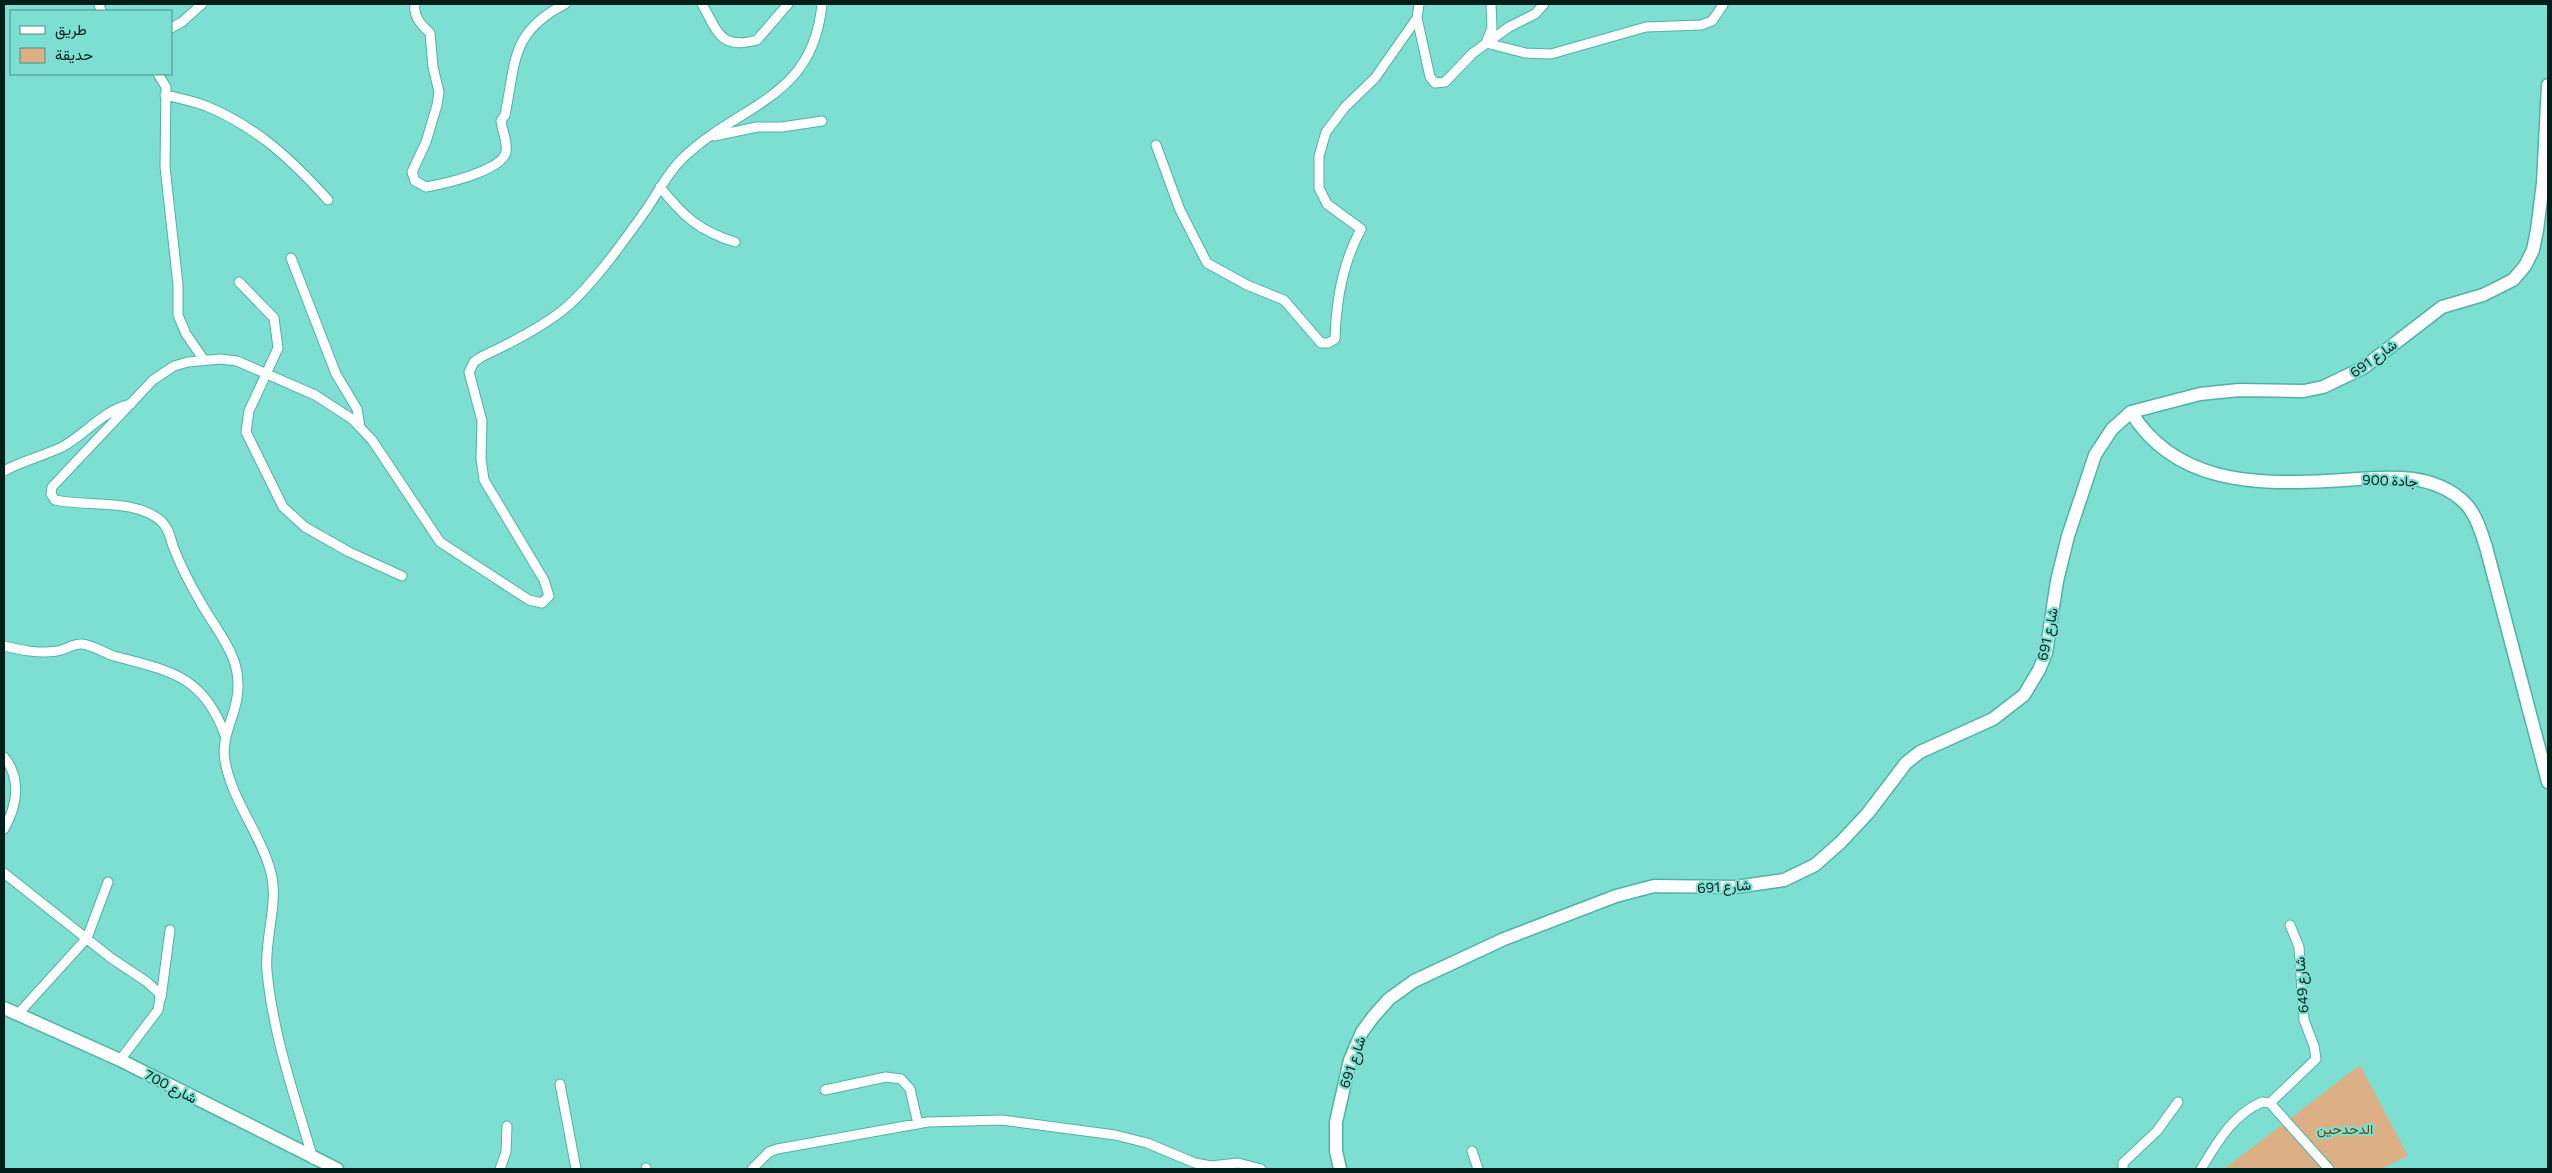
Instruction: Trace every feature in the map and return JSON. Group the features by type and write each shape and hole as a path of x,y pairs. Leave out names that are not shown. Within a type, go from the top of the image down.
{"main road":[{"name":"شارع 691","path":"1340,1169 1336,1151 1336,1122 1350,1060 1362,1032 1373,1017 1389,999 1414,980 1504,939 1616,896 1654,886 1735,887 1784,880 1814,864 1841,842 1868,813 1906,764 1920,752 1993,719 2024,695 2039,670 2046,653 2057,581 2068,536 2095,455 2112,429 2131,412 2200,394 2240,390 2304,392 2324,387 2363,368 2442,307 2483,295 2512,280 2525,266 2533,250 2537,230 2543,183 2548,85"},
{"name":"جادة 900","path":"2131,412 2142,431 2167,454 2220,476 2288,482 2367,477 2408,478 2432,482 2451,492 2466,504 2476,520 2486,547 2548,782"},
{"name":"شارع 700","path":"4,1008 120,1060 313,1159 337,1169"}],"street":[{"path":"172,27 182,22 202,4"},
{"path":"415,4 415,14 422,26 430,33 433,67 439,92 434,118 412,172 415,181 426,187 470,176 501,160 505,155 506,146 501,121 505,115 512,66 518,48 541,17 565,4"},
{"path":"702,4 722,38 734,43 757,40 788,4"},
{"path":"313,1159 288,1077 270,999 266,946 274,890 271,874 266,859 245,818 226,770 223,748 225,736 236,710 238,683 236,670 226,644 200,603 173,546 170,533 162,522 151,514 138,510 96,503 55,500 51,494 56,482 165,370 188,362 204,360 237,361 316,395 340,410 372,440 440,542 529,600 542,603 549,596 544,580 484,480 481,459 482,420 469,372 474,362 481,357 532,330 563,309 620,244 683,157 771,96 801,68 817,32 822,4"},
{"path":"1419,4 1417,18 1425,61 1435,83 1445,82 1486,43 1535,14 1544,4"},
{"path":"1486,43 1492,28 1491,4"},
{"path":"1486,43 1525,53 1551,54 1646,27 1701,25 1712,21 1722,5"},
{"path":"1156,145 1180,210 1207,263 1247,285 1284,300 1320,343 1328,343 1335,339 1335,311 1344,271 1351,247 1362,229 1327,204 1319,188 1319,156 1326,132 1345,107 1375,78 1417,18"},
{"path":"159,75 166,87 166,167 178,285 178,314 186,334 204,360"},
{"path":"165,95 206,106 255,132 292,160 328,200"},
{"path":"711,136 757,127 782,127 822,121"},
{"path":"660,187 683,215 710,233 735,242"},
{"path":"291,258 336,374 357,409 360,427"},
{"path":"239,282 274,318 278,348 276,358 265,374 249,411 246,432 283,508 304,527 349,552 402,576"},
{"path":"4,471 60,448 90,429 111,411 131,404"},
{"path":"4,646 44,652 57,651 82,644 111,655 166,669 180,676 203,696 212,708 225,736"},
{"path":"4,757 13,770 16,785 13,809 4,829"},
{"path":"4,873 111,958 147,982 160,998"},
{"path":"18,1014 87,938 108,882"},
{"name":"شارع 649","path":"2201,1169 2230,1125 2239,1116 2262,1102 2270,1103 2309,1068 2316,1056 2304,1020 2299,947 2290,925"},
{"path":"120,1060 158,1010 170,930"},
{"path":"825,1090 886,1077 901,1078 910,1089 918,1124"},
{"path":"560,1084 576,1169"},
{"path":"2123,1169 2123,1163 2157,1131 2178,1102"},
{"path":"2270,1103 2328,1169"},
{"path":"752,1169 769,1152 777,1149 918,1124 1002,1120 1131,1139 1195,1163 1211,1166 1238,1163 1261,1169"},
{"path":"500,1169 506,1152 507,1126"},
{"path":"1472,1151 1478,1169"}],"green space":[{"name":"الدحدحين","path":"2360,1065 2408,1156 2381,1169 2224,1169"}]}
